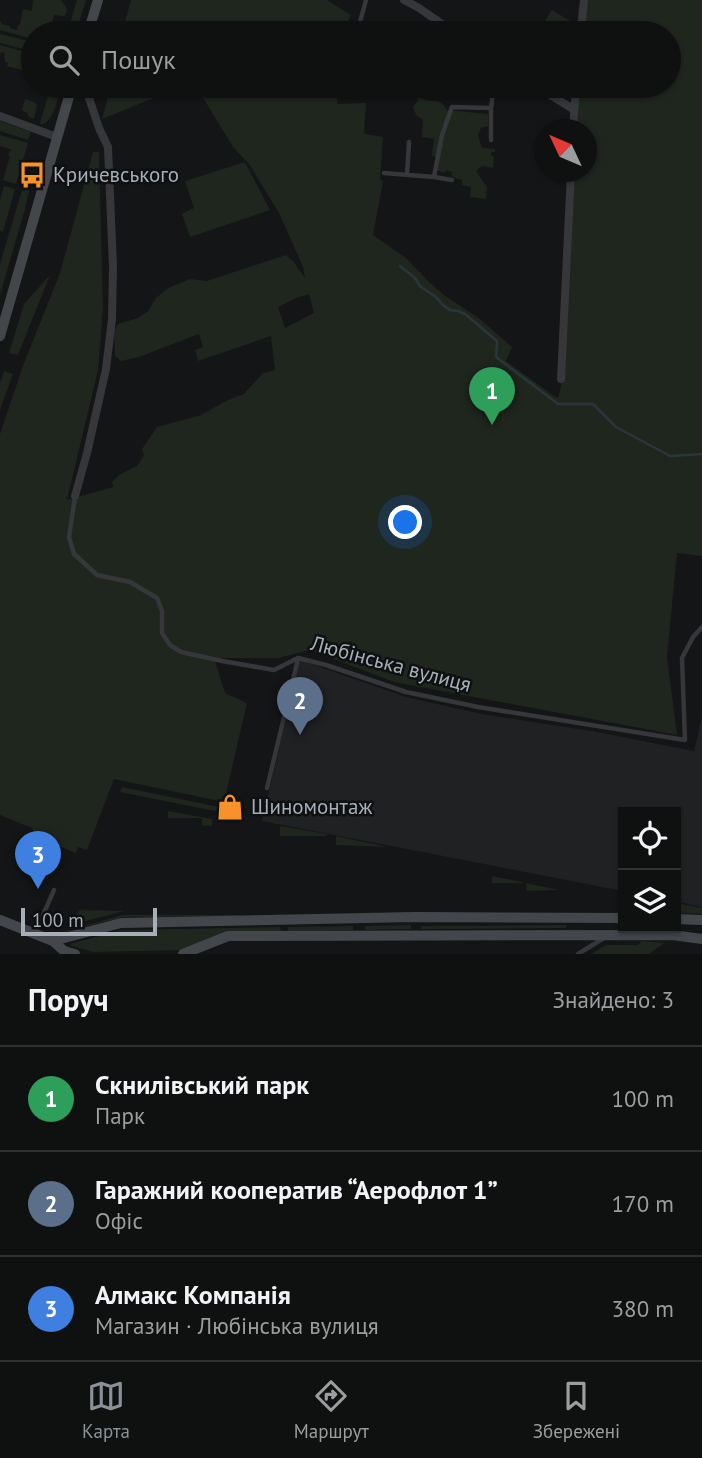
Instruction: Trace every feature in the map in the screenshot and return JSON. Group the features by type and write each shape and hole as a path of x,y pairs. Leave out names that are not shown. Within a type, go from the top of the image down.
{"street":[{"path":"92,21 98,0"},
{"path":"404,0 422,4 441,21"},
{"path":"582,21 584,0"},
{"path":"0,336 4,312 68,98"},
{"name":"Любінська вулиця","path":"75,496 106,369 112,319 113,266 108,147 89,98"},
{"path":"556,98 573,108"},
{"path":"573,119 574,98"},
{"path":"0,116 57,137"},
{"path":"562,379 571,182"},
{"path":"52,941 121,923 370,917 618,918"},
{"path":"681,919 702,920"},
{"path":"0,920 52,941 67,953"},
{"path":"183,954 228,936 673,935 702,939"}],"lane":[{"path":"360,21 366,0"},
{"path":"491,140 492,98"},
{"path":"434,177 442,135 453,107 491,108"},
{"path":"407,175 409,142"},
{"path":"384,173 452,180"},
{"name":"Любінська вулиця","path":"75,496 69,537 74,554 97,575 130,582 158,598 162,611 162,633 170,645 181,652 222,662 274,670 298,658 406,692 478,707 685,740 682,657 693,636 702,627"},
{"path":"267,788 298,658"},
{"path":"35,934 54,890"},
{"path":"578,954 607,936"}],"shaded area":[{"path":"33,0 61,0 67,9 66,15 54,15 53,21 21,21 21,36 0,30 0,21 17,30 23,9 32,11"},
{"path":"77,0 86,0 80,21 71,21"},
{"path":"131,0 327,0 351,15 348,21 125,21"},
{"path":"587,0 702,0 702,556 677,553 667,657 677,735 394,682 310,650 278,658 214,658 225,693 247,703 224,802 114,779 87,850 78,847 76,853 36,837 32,828 0,815 0,434 24,363 60,273 93,152 99,152 103,309 98,370 67,500 113,487 112,482 119,475 137,466 144,455 142,449 157,427 201,415 244,394 263,373 275,370 271,336 198,361 195,350 203,347 199,334 139,357 121,361 115,356 114,331 118,324 138,318 148,311 156,298 168,288 190,279 207,281 286,255 305,278 303,267 279,213 249,164 233,147 203,98 337,98 337,104 366,103 364,134 383,137 380,180 383,181 373,235 406,258 444,295 480,319 512,347 506,361 558,398 562,382 574,182 597,182 597,119 578,119 578,98 681,98 681,21 586,21","holes":["309,294 314,313 285,328 278,307"]},
{"path":"579,4 580,21 577,21"},
{"path":"552,10 570,21 545,21"},
{"path":"0,34 21,39 21,48 0,43"},
{"path":"0,45 21,51 21,70 6,66 8,64 5,62 4,52 0,53"},
{"path":"47,98 58,98 49,119 46,123 40,123"},
{"path":"108,98 154,98 102,119"},
{"path":"422,98 440,102 447,110 488,114 488,126 481,128 478,135 482,148 495,149 495,152 491,152 491,156 494,156 493,168 482,166 476,171 487,187 486,199 470,197 471,187 462,185 462,180 452,177 452,172 436,170 439,161 432,155 434,139 422,137 423,120 416,115 413,107"},
{"path":"25,99 37,105 34,119 22,110"},
{"path":"0,121 31,132 28,140 0,131"},
{"path":"0,135 28,143 16,184 3,180 10,156 8,155 12,150 0,146"},
{"path":"245,162 270,210 190,237 182,214 194,208 185,181"},
{"path":"27,181 30,187 25,209 0,295 0,264 24,183"},
{"path":"4,186 15,189 3,232 0,231 0,200"},
{"path":"50,275 18,355 9,353 24,304"},
{"path":"4,371 13,374 0,410 0,383"},
{"path":"300,660 406,697 482,714 694,751 702,717 702,907 681,902 681,807 618,807 618,890 262,821"},
{"path":"122,787 219,807 215,811 120,792"},
{"path":"168,811 212,819 212,826 202,825 202,818 168,818"},
{"path":"280,826 327,834 280,836"},
{"path":"336,836 388,847 336,845"},
{"path":"492,876 526,883 492,883"},
{"path":"526,883 559,890 527,891"},
{"path":"681,904 702,908 702,914 681,913"},
{"path":"80,910 124,911 67,926"},
{"path":"123,915 238,916 123,917 65,932"},
{"path":"411,925 411,929 365,930 365,926"},
{"path":"566,925 566,928 421,929 421,926"},
{"path":"353,926 353,930 288,931 288,927"},
{"path":"280,927 281,931 228,932 184,950 93,952 70,944 121,930"},
{"path":"642,941 664,943 649,954 591,954 606,945 638,945"}],"waterway":[{"path":"400,266 443,305 465,314 497,341 496,357 558,404 593,404 616,427 670,456 702,454"}],"place":[{"name":"Кричевського","path":"32,175"},
{"name":"Скнилівський парк","path":"492,425"},
{"name":"Гаражний кооператив “Аерофлот 1”","path":"300,735"},
{"name":"Шиномонтаж","path":"230,807"},
{"name":"Алмакс Компанія","path":"38,889"}]}
